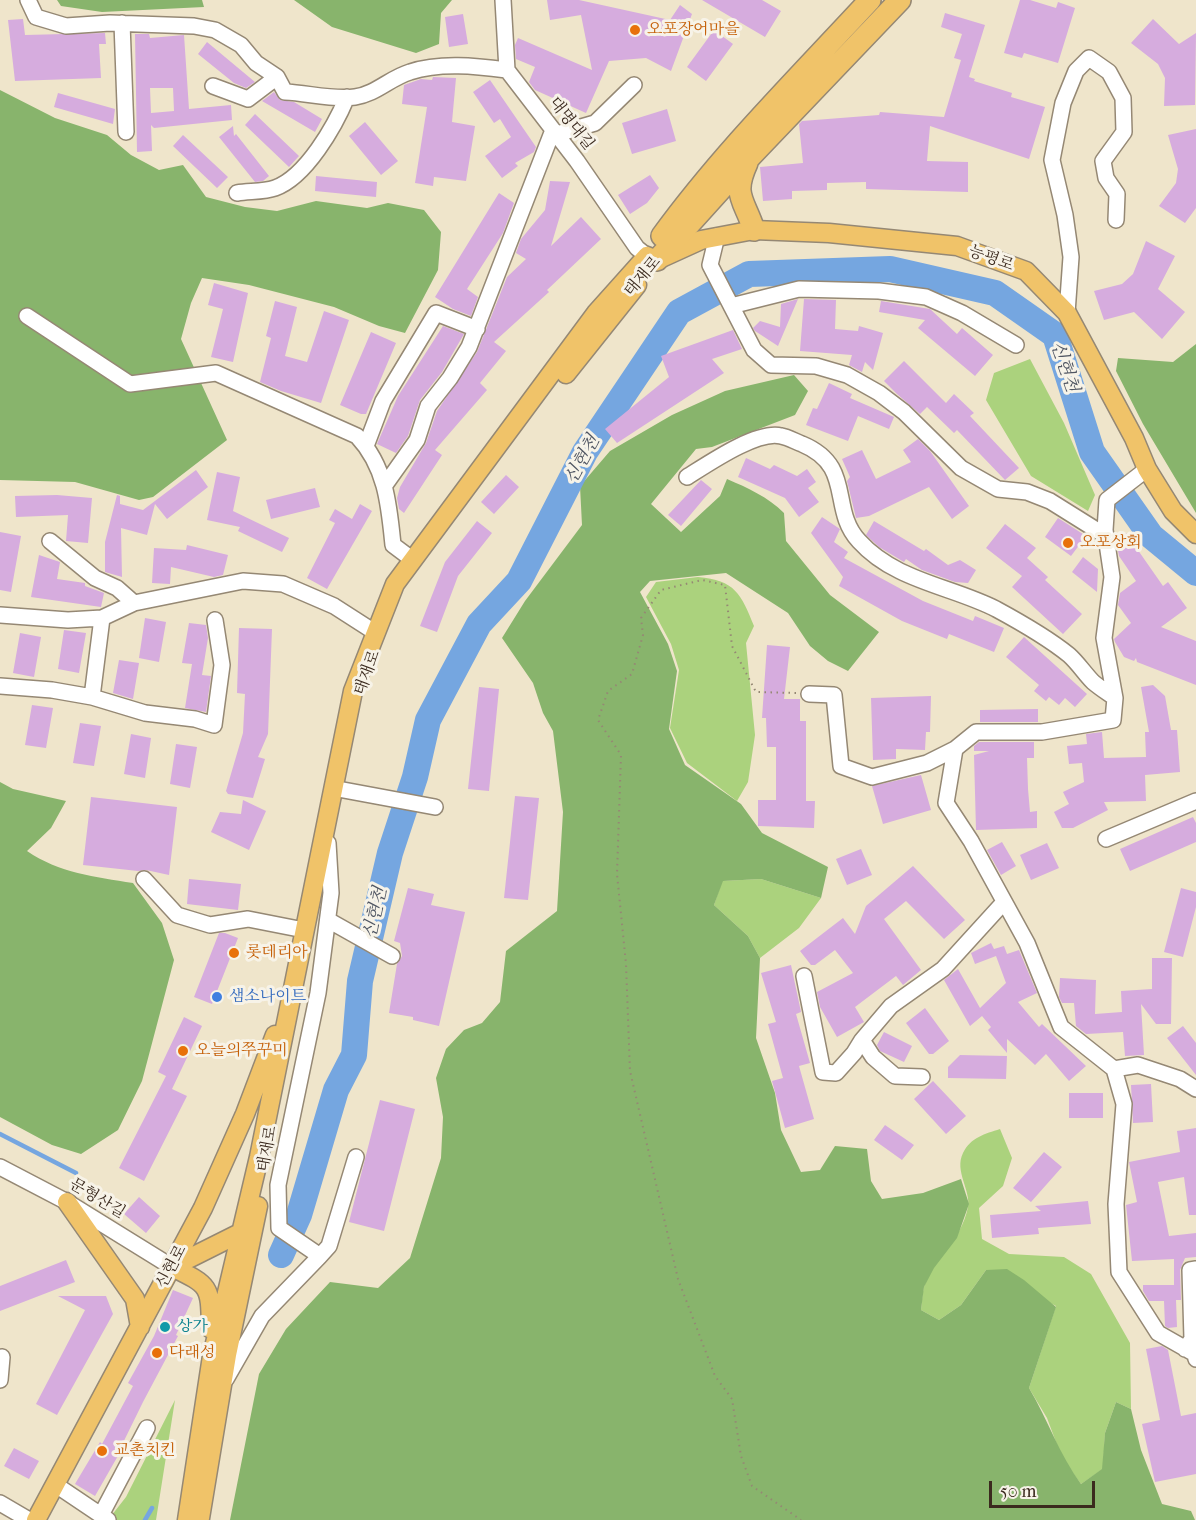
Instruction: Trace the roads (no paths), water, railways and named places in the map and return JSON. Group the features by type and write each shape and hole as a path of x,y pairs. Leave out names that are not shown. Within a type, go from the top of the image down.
{"highway":[{"name":"태재로","path":"652,258 691,196 870,0"},
{"name":"태재로","path":"652,258 900,0"},
{"path":"750,157 739,182 742,203 754,230"}],"main road":[{"name":"능평로","path":"652,258 717,236 754,230 829,233 957,246 1026,271 1067,313 1134,438 1143,471 1173,511 1196,534"},
{"name":"태재로","path":"200,1520 259,1157 353,691 395,584 596,313 652,258"},
{"name":"태재로","path":"188,1520 212,1356 247,1234 359,694 401,587 652,258"},
{"name":"신현로","path":"36,1520 172,1267 245,1114 265,1057 288,1006"},
{"path":"67,1202 135,1299 140,1327"},
{"path":"172,1267 247,1234"},
{"path":"172,1267 202,1282 210,1300 212,1356"}],"street":[{"path":"28,0 36,17 66,26 122,23 194,26 215,30 241,45 256,63 277,77 285,92 347,97 373,92 409,72 436,67 476,66 507,70 503,0"},
{"path":"122,23 126,132"},
{"path":"1067,313 1071,257 1052,160 1063,103 1076,71 1089,58 1109,72 1123,98 1124,132 1103,161 1106,178 1117,194 1116,220"},
{"name":"대명대길","path":"507,70 555,132 637,248 652,258"},
{"path":"213,86 248,99 277,77"},
{"path":"385,485 417,440 428,406 450,378 477,329 555,132 595,123 634,85"},
{"path":"237,193 274,189 285,183 309,161 337,123 347,97"},
{"path":"717,236 710,265 754,350 771,365 816,366 847,375 879,393 904,412 961,468 998,489 1028,492 1050,501 1106,536"},
{"path":"731,306 799,289 879,291 926,297 962,313 1016,345"},
{"path":"366,446 383,401 436,313 477,329"},
{"path":"27,316 130,384 216,373 357,436 366,446 385,485 393,545 412,560"},
{"path":"687,477 747,442 780,435 821,452 835,473 848,521 858,540 876,556 927,584 996,610 1029,629 1069,656 1094,683 1115,698"},
{"path":"809,694 834,694 841,766 872,777 927,763 955,749 976,732 1042,732 1113,720 1115,698 1104,638 1112,578 1106,536 1107,500 1143,471"},
{"path":"50,540 95,578 117,588 134,603"},
{"path":"0,615 68,620 102,618 134,603 243,581 283,584 334,606 376,633"},
{"path":"92,698 102,618"},
{"path":"0,686 52,690 146,713 195,719 214,724 222,665 215,620"},
{"path":"955,749 946,803 1027,943 1061,1028 1114,1070 1124,1104 1116,1204 1119,1272 1158,1333 1192,1346 1190,1270 1196,1269"},
{"path":"338,789 435,807"},
{"path":"1106,839 1196,801"},
{"path":"316,1256 279,1228 278,1185 318,993 331,893 328,843"},
{"path":"144,879 177,915 210,925 248,919 304,930"},
{"path":"804,976 823,1072 836,1072 891,1006 943,969 1004,902"},
{"path":"328,920 392,956"},
{"path":"862,1041 873,1057 895,1076 922,1077"},
{"path":"1114,1070 1138,1065 1180,1079 1196,1089"},
{"path":"223,1384 262,1316 316,1256 329,1246 356,1157"},
{"name":"문형산길","path":"0,1167 67,1202 172,1267"},
{"path":"0,1380 2,1357"},
{"path":"56,1485 105,1518 147,1428"},
{"path":"0,1503 29,1520"}],"waterway":[{"name":"신현천","path":"281,1255 299,1215 336,1090 354,1055 360,981 390,853 415,777 428,720 479,624 519,581 585,452 679,312 749,274 890,269 995,293 1055,335 1092,452 1151,536 1196,573"},
{"path":"0,1134 76,1173"},
{"path":"145,1520 152,1508"}],"place":[{"name":"오포장어마을","path":"635,30"},
{"name":"오포상회","path":"1068,543"},
{"name":"롯데리아","path":"234,953"},
{"name":"샘소나이트","path":"217,997"},
{"name":"오늘의쭈꾸미","path":"183,1051"},
{"name":"상가","path":"165,1327"},
{"name":"다래성","path":"157,1353"},
{"name":"교촌치킨","path":"102,1451"}]}
